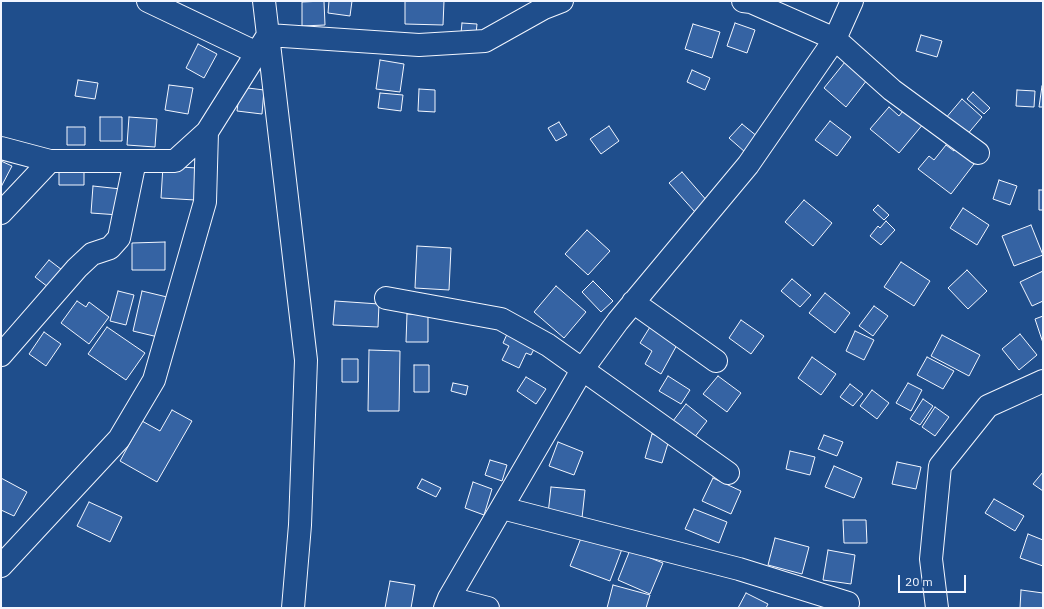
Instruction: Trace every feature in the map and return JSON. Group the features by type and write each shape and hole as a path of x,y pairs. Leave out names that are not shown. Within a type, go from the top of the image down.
{"street":[{"path":"148,1 256,53"},
{"path":"264,1 306,360 300,525 293,608"},
{"path":"268,35 419,45 485,40 544,8 562,1"},
{"path":"743,1 751,2 835,39 892,90 978,153"},
{"path":"488,608 447,603 582,370 634,302 748,165 835,39 852,1"},
{"path":"1,148 50,162 175,161 207,132 268,35"},
{"path":"1,566 119,439 154,380 205,202 207,132"},
{"path":"1,355 92,254 110,248 119,238 135,161"},
{"path":"1,213 50,162"},
{"path":"386,298 501,319 548,345 728,473"},
{"path":"634,302 716,361"},
{"path":"937,608 931,559 940,466 988,406 1043,381"},
{"path":"502,508 739,569 848,603"}],"building":[{"path":"324,1 325,25 302,26 302,2"},
{"path":"329,1 352,1 350,16 328,13"},
{"path":"405,1 444,1 443,25 405,24"},
{"path":"462,23 477,24 476,34 461,33"},
{"path":"735,23 755,30 747,53 727,46"},
{"path":"693,24 720,32 712,58 685,49"},
{"path":"921,35 942,41 937,57 916,51"},
{"path":"198,44 217,54 204,78 186,68"},
{"path":"380,60 404,64 400,92 376,89"},
{"path":"845,62 867,80 846,107 824,88"},
{"path":"692,70 710,78 705,90 687,82"},
{"path":"78,80 98,83 95,99 75,96"},
{"path":"169,85 193,88 188,114 165,110"},
{"path":"1042,86 1043,107 1039,107"},
{"path":"240,87 264,90 262,114 237,111"},
{"path":"419,89 435,90 435,112 418,111"},
{"path":"1017,90 1035,91 1034,107 1016,106"},
{"path":"973,92 990,108 984,114 967,99"},
{"path":"380,93 403,95 401,111 378,108"},
{"path":"962,99 982,117 966,136 945,119"},
{"path":"889,107 899,116 906,107 924,123 899,153 870,129"},
{"path":"100,117 122,117 122,141 100,141"},
{"path":"129,117 157,119 155,147 127,145"},
{"path":"830,121 851,137 837,156 815,140"},
{"path":"559,122 567,135 556,141 548,128"},
{"path":"742,124 758,137 745,152 729,138"},
{"path":"609,126 619,141 601,154 590,139"},
{"path":"67,127 85,127 85,145 67,145"},
{"path":"946,145 954,151 957,145 977,160 951,194 918,169 929,156 934,160"},
{"path":"1,161 12,166 1,187"},
{"path":"163,166 197,168 195,200 161,198"},
{"path":"59,169 84,169 84,185 59,185"},
{"path":"682,172 708,202 695,212 669,183"},
{"path":"999,180 1017,186 1010,205 993,199"},
{"path":"93,186 121,189 119,215 91,213"},
{"path":"1039,190 1043,190 1043,210 1039,210"},
{"path":"804,200 832,223 813,246 785,222"},
{"path":"878,205 889,215 884,220 873,210"},
{"path":"963,208 989,225 977,245 950,228"},
{"path":"886,221 895,230 881,245 870,236 878,226 880,228"},
{"path":"1031,225 1043,255 1014,266 1002,236"},
{"path":"587,230 610,251 588,275 565,254"},
{"path":"165,242 165,270 132,270 132,243"},
{"path":"417,246 451,248 449,290 415,288"},
{"path":"49,260 66,273 52,290 35,277"},
{"path":"901,262 930,281 914,306 884,287"},
{"path":"967,270 987,291 968,309 948,288"},
{"path":"1043,271 1043,301 1032,306 1020,282"},
{"path":"792,279 811,295 800,307 781,291"},
{"path":"593,281 613,301 601,312 582,292"},
{"path":"556,286 586,312 564,338 534,312"},
{"path":"118,291 134,295 126,325 110,321"},
{"path":"142,291 167,297 158,337 133,331"},
{"path":"825,293 850,313 835,333 809,313"},
{"path":"77,301 86,307 89,302 109,317 89,344 61,323"},
{"path":"335,301 379,304 378,327 333,325"},
{"path":"874,306 888,316 873,336 859,326"},
{"path":"407,314 428,315 428,342 406,342"},
{"path":"1043,316 1043,343 1035,319"},
{"path":"741,320 764,336 751,354 729,338"},
{"path":"107,327 145,353 126,380 88,354"},
{"path":"650,327 678,343 661,374 645,364 652,351 640,343"},
{"path":"855,331 874,340 864,360 846,351"},
{"path":"44,332 61,344 46,366 29,354"},
{"path":"508,332 537,343 531,355 526,353 519,368 502,360 509,346 503,343"},
{"path":"1020,334 1037,355 1019,370 1002,349"},
{"path":"942,335 980,355 969,376 931,356"},
{"path":"369,350 400,351 399,411 368,411"},
{"path":"812,357 836,374 821,395 798,378"},
{"path":"927,357 954,371 943,389 917,375"},
{"path":"342,359 358,359 358,382 342,382"},
{"path":"414,365 429,365 429,392 414,392"},
{"path":"668,376 690,390 681,404 659,391"},
{"path":"718,376 741,393 727,412 703,394"},
{"path":"526,377 546,389 536,404 517,391"},
{"path":"453,383 468,386 466,395 451,391"},
{"path":"908,383 922,390 911,411 896,403"},
{"path":"850,384 863,394 853,406 840,397"},
{"path":"872,390 889,403 877,419 860,406"},
{"path":"923,399 933,406 920,425 910,419"},
{"path":"686,404 707,421 694,438 673,421"},
{"path":"935,407 949,417 935,436 922,427"},
{"path":"172,410 192,421 157,482 120,461 142,421 160,431"},
{"path":"652,434 669,440 662,463 645,458"},
{"path":"824,435 843,442 837,456 818,449"},
{"path":"558,442 583,452 574,475 549,466"},
{"path":"790,451 815,457 810,475 786,469"},
{"path":"490,460 507,465 502,481 485,475"},
{"path":"897,462 921,467 916,489 892,484"},
{"path":"834,466 862,478 854,498 825,487"},
{"path":"1043,472 1043,491 1033,484"},
{"path":"1,478 27,492 14,516 1,510"},
{"path":"713,478 741,491 731,514 702,501"},
{"path":"422,479 441,488 436,497 417,488"},
{"path":"473,482 492,489 484,515 465,508"},
{"path":"551,487 585,490 582,518 548,514"},
{"path":"994,499 1024,516 1015,531 985,513"},
{"path":"89,502 122,517 110,542 77,526"},
{"path":"694,509 727,522 719,543 685,529"},
{"path":"843,520 866,520 867,543 844,543"},
{"path":"583,533 622,549 610,581 570,566"},
{"path":"1028,534 1043,540 1043,566 1020,558"},
{"path":"775,538 809,547 802,574 768,565"},
{"path":"630,550 663,563 650,594 618,580"},
{"path":"828,550 855,555 851,584 823,580"},
{"path":"390,581 415,585 411,608 385,608"},
{"path":"613,585 650,595 646,608 607,608"},
{"path":"1021,590 1043,593 1043,608 1020,608"},
{"path":"746,593 768,604 766,608 738,608"}]}
